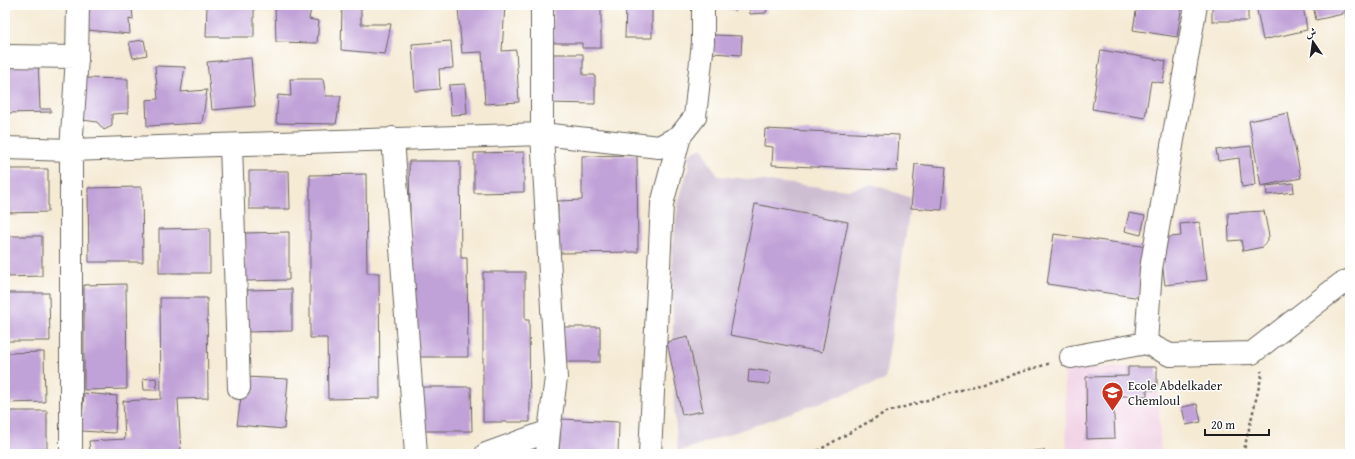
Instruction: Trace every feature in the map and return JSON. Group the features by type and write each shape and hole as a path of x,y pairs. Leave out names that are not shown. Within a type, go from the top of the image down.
{"street":[{"path":"71,454 71,150 77,57 78,5"},
{"path":"542,5 542,134 556,378 547,454"},
{"path":"650,454 662,204 680,136 695,117 703,42 703,5"},
{"path":"1146,343 1151,269 1196,5"},
{"path":"5,56 77,57"},
{"path":"5,148 71,150 542,134 659,147 680,136"},
{"path":"393,138 416,454"},
{"path":"231,145 239,388"},
{"path":"1070,357 1146,343 1170,355 1252,353 1340,284 1350,280"},
{"path":"486,454 550,431"}],"path":[{"path":"1243,454 1262,374 1252,353"},
{"path":"812,454 884,413 1070,357"}],"shaded area":[{"path":"703,148 708,160 718,176 849,190 872,184 911,198 885,380 678,452 674,407 672,248 679,201 689,166 688,154"},
{"name":"Ecole Abdelkader Chemloul","path":"1157,367 1161,454 1067,454 1064,369"}],"building":[{"path":"86,5 132,5 133,20 129,19 130,34 87,30"},
{"path":"207,5 254,5 254,37 206,37"},
{"path":"275,5 286,5 311,9 309,19 319,21 317,43 276,42"},
{"path":"361,5 361,24 391,24 385,54 341,50 342,7"},
{"path":"505,5 502,51 516,50 519,102 485,104 482,52 462,53 458,8"},
{"path":"626,5 652,5 652,38 625,38"},
{"path":"727,5 737,5 736,11 727,8"},
{"path":"749,5 767,5 766,13 750,14"},
{"path":"1137,5 1182,5 1177,37 1133,30"},
{"path":"1212,5 1248,5 1248,21 1212,21"},
{"path":"1256,5 1303,5 1307,30 1263,40"},
{"path":"1313,5 1342,5 1343,14 1316,20"},
{"path":"1344,5 1350,5 1350,18 1346,18"},
{"path":"553,7 601,7 601,48 582,48 582,43 553,43"},
{"path":"714,35 742,36 741,55 713,53"},
{"path":"144,40 147,55 133,58 129,42"},
{"path":"451,41 453,68 439,69 440,89 415,91 412,44"},
{"path":"1101,50 1166,61 1163,83 1151,81 1145,118 1092,109"},
{"path":"547,54 583,54 583,75 595,75 595,104 546,103"},
{"path":"38,55 40,109 51,109 51,112 5,113 5,56"},
{"path":"251,58 255,106 212,110 207,62"},
{"path":"155,66 185,67 181,92 207,90 202,123 147,126 146,100 158,99"},
{"path":"83,78 128,79 128,113 112,114 112,126 104,130 97,122 83,120"},
{"path":"290,79 323,79 326,96 341,96 336,124 276,123 278,95 291,96"},
{"path":"465,84 467,114 451,115 449,85"},
{"path":"1288,113 1301,178 1261,186 1249,121"},
{"path":"765,129 899,135 897,171 772,165 773,147 764,146"},
{"path":"1251,146 1255,185 1242,187 1239,158 1218,161 1216,150"},
{"path":"524,152 524,192 474,193 474,153"},
{"path":"637,155 638,252 558,253 558,201 582,200 582,156"},
{"path":"409,161 460,161 461,258 467,258 468,357 413,357"},
{"path":"915,164 946,167 942,210 911,208"},
{"path":"5,169 48,169 48,212 5,213"},
{"path":"249,171 289,171 290,209 249,209"},
{"path":"366,174 367,273 379,273 380,398 328,399 327,338 310,338 310,175"},
{"path":"1293,183 1294,192 1267,195 1266,186"},
{"path":"142,187 143,262 89,262 88,188"},
{"path":"755,204 848,222 822,352 730,335"},
{"path":"1264,211 1269,236 1263,247 1243,251 1241,240 1229,241 1228,213"},
{"path":"1129,213 1145,216 1141,235 1125,231"},
{"path":"1200,222 1207,280 1165,285 1159,238 1181,236 1180,224"},
{"path":"210,228 210,273 159,273 159,229"},
{"path":"289,232 289,280 245,281 245,233"},
{"path":"1054,234 1148,247 1141,298 1047,284"},
{"path":"5,236 42,236 42,276 5,277"},
{"path":"483,272 525,272 525,320 529,320 530,422 483,422"},
{"path":"126,284 127,389 84,390 84,285"},
{"path":"292,289 292,331 247,332 247,290"},
{"path":"5,293 49,293 50,341 5,341"},
{"path":"160,298 207,298 208,398 178,399 181,454 90,454 89,441 125,439 123,401 161,399"},
{"path":"561,327 600,327 600,362 561,362"},
{"path":"688,337 703,411 682,415 667,342"},
{"path":"44,352 45,402 5,403 5,353"},
{"path":"1128,367 1157,367 1157,390 1147,390 1147,396 1113,396 1115,438 1087,439 1086,377 1128,376"},
{"path":"749,369 771,372 769,384 748,382"},
{"path":"244,377 288,379 284,429 237,425"},
{"path":"156,378 157,390 144,390 143,379"},
{"path":"422,387 471,387 472,431 423,431"},
{"path":"84,393 117,396 115,433 81,431"},
{"path":"1197,404 1201,422 1186,425 1182,407"},
{"path":"5,411 47,411 47,454 5,454"},
{"path":"561,419 619,422 618,454 559,454"},
{"path":"1044,450 1045,454 1033,454 1033,451"}],"place":[{"name":"Ecole Abdelkader Chemloul","path":"1112,412"}]}
